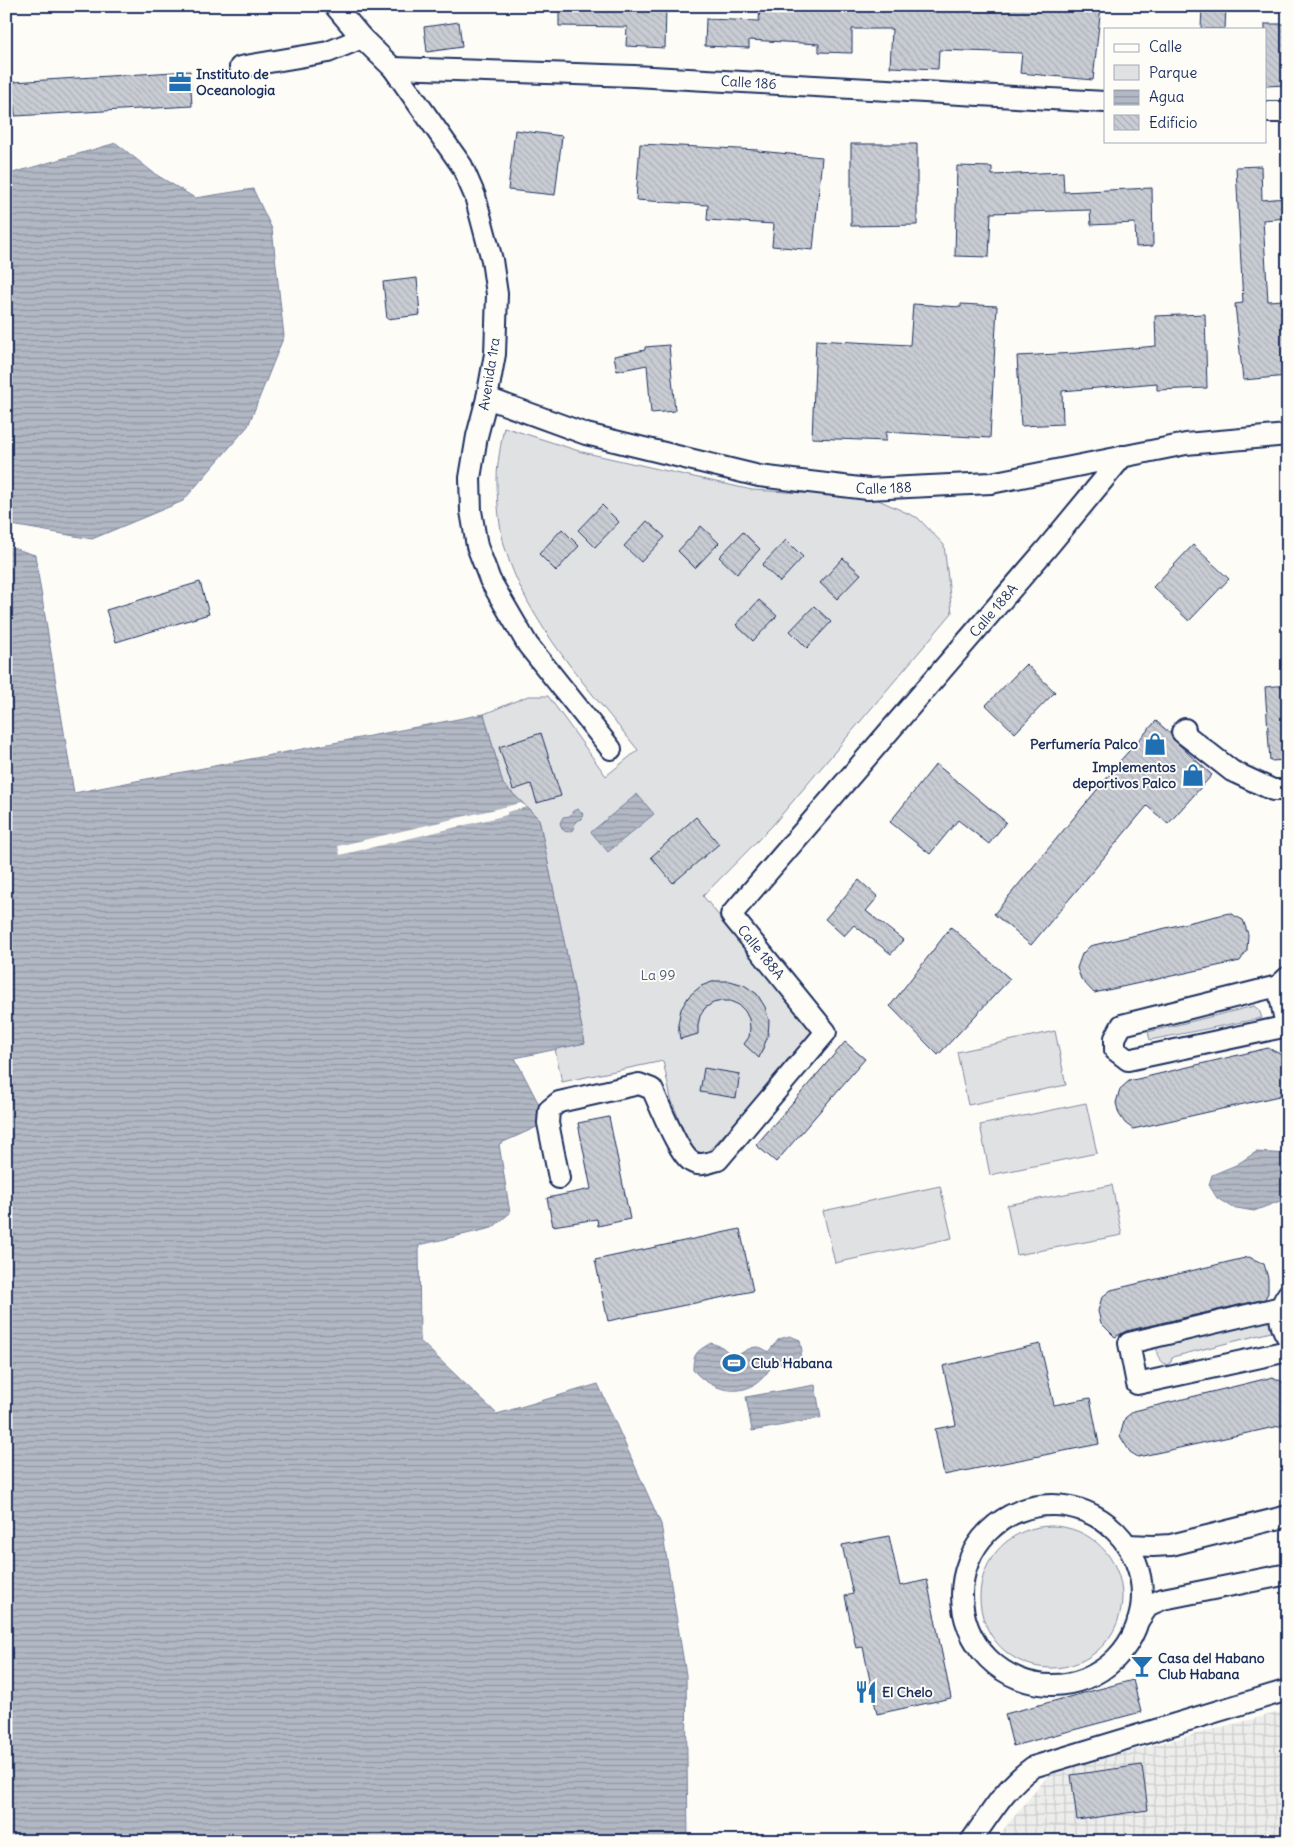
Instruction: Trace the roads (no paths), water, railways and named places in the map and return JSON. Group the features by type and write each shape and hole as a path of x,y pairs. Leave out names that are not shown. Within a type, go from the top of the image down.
{"street":[{"name":"Avenida 1ra","path":"335,6 362,38 394,68 462,166 476,196 492,260 497,294 495,354 488,398 477,436 470,478 471,510 477,546 490,580 528,645 611,749"},
{"path":"240,68 328,52 362,38"},
{"name":"Calle 186","path":"394,68 634,76 1104,102"},
{"path":"1266,112 1288,112"},
{"name":"Calle 188","path":"488,398 586,434 749,473 868,489 991,484 1186,444 1288,435"},
{"name":"Calle 188A","path":"559,1178 548,1123 549,1110 559,1102 639,1084 646,1086 652,1089 681,1151 692,1162 703,1164 718,1160 826,1032 731,915 1123,456"},
{"path":"1185,729 1182,732 1232,771 1273,790 1288,790"},
{"path":"1283,982 1287,1026 1128,1060 1115,1050 1115,1038 1122,1025 1283,982"},
{"path":"1288,1338 1282,1330 1280,1321 1284,1300 1129,1343 1136,1384 1288,1351"},
{"path":"1138,1621 1142,1602 1141,1582 1136,1563 1127,1545 1108,1524 1083,1510 1055,1504 1027,1508 1001,1520 981,1538 968,1560 961,1586 963,1613 972,1638 988,1659 1009,1675 1034,1684 1052,1685 1061,1685 1086,1679 1109,1665 1127,1645 1138,1621 1149,1605 1163,1599 1288,1574"},
{"path":"1127,1545 1171,1545 1288,1516"},
{"path":"971,1841 1005,1793 1019,1777 1033,1767 1288,1690"}],"water":[{"path":"116,143 155,174 195,198 253,189 272,229 284,336 248,426 183,501 92,539 6,524 6,175"},
{"path":"6,546 35,555 74,793 484,714 503,784 539,819 585,1043 515,1058 548,1122 499,1144 510,1213 492,1228 419,1245 420,1341 497,1414 598,1384 661,1524 686,1675 688,1841 6,1841"},
{"path":"637,794 654,814 608,852 591,832"},
{"path":"578,809 583,814 582,819 576,821 573,830 566,832 562,829 560,823 563,817 570,816 573,811"},
{"path":"1256,1152 1288,1154 1288,1190 1280,1201 1254,1211 1231,1207 1217,1198 1209,1185 1212,1175 1236,1165"},
{"name":"Club Habana","path":"790,1336 800,1340 802,1351 798,1361 785,1365 776,1362 761,1380 746,1388 729,1390 721,1388 706,1381 693,1370 697,1353 711,1343 722,1347 734,1357 755,1347 768,1352 779,1339"},
{"path":"815,1385 821,1418 752,1431 746,1397"}],"place":[{"name":"Instituto de Oceanologia","path":"180,82"},
{"name":"Perfumería Palco","path":"1155,744"},
{"name":"Implementos deportivos Palco","path":"1193,775"},
{"name":"Club Habana","path":"734,1363"},
{"name":"Casa del Habano Club Habana","path":"1142,1666"},
{"name":"El Chelo","path":"866,1692"}],"park label":[{"name":"La 99","path":"658,975"}]}
